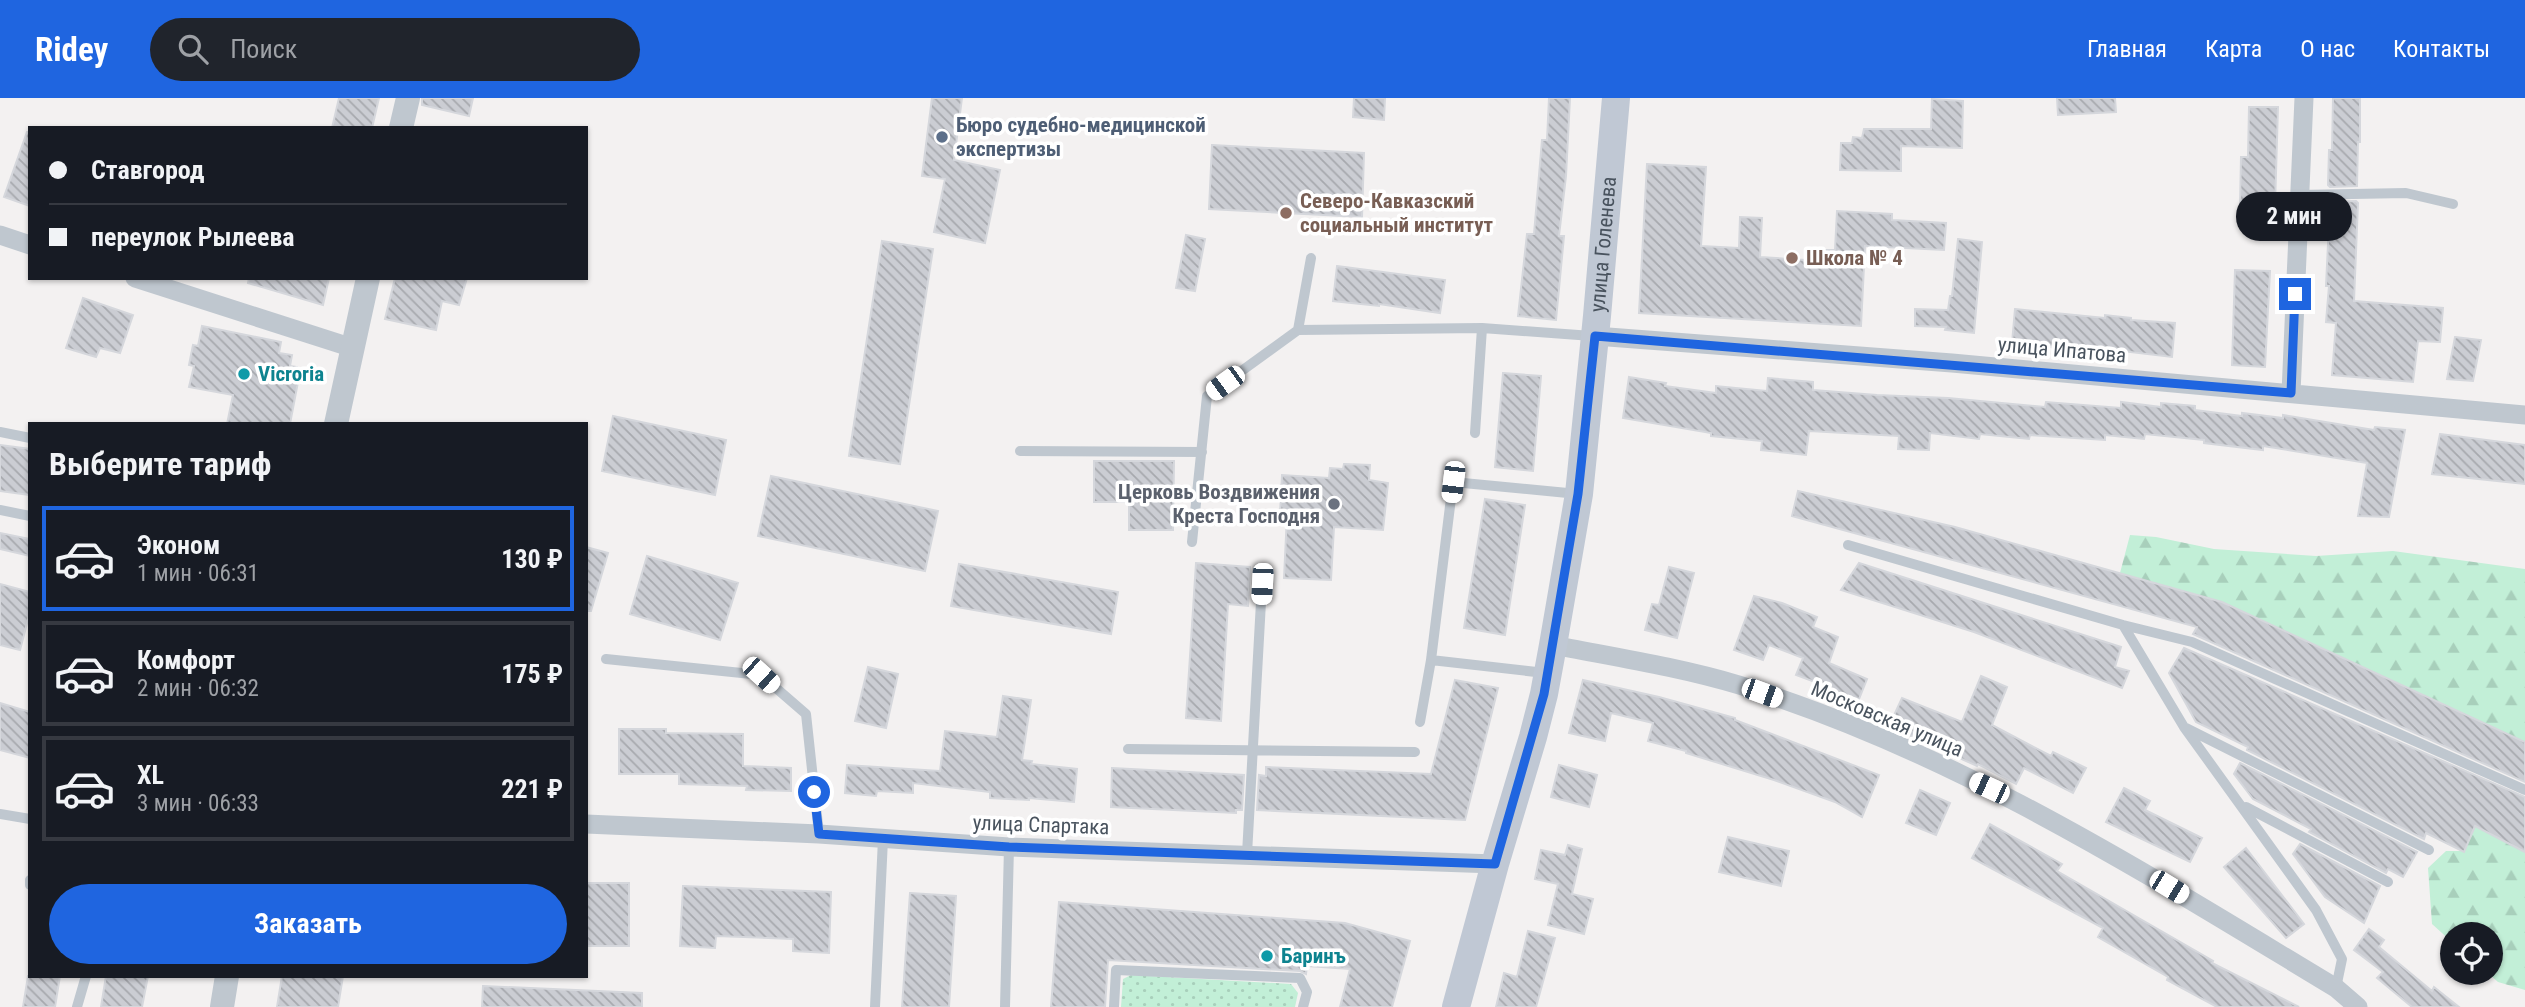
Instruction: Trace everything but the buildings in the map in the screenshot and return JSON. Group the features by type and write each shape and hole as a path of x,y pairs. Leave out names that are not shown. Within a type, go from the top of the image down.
{"main road":[{"name":"улица Голенева","path":"1456,1007 1536,726 1553,645 1578,494 1616,98"}],"street":[{"path":"401,126 408,98"},
{"path":"2291,393 2304,98"},
{"path":"0,235 28,244"},
{"path":"141,280 353,348"},
{"path":"336,422 368,280"},
{"name":"улица Ипатова","path":"1595,336 2291,393 2525,415"},
{"name":"Московская улица","path":"1553,645 1738,685 1861,729 1989,788 2122,859 2336,988 2358,1007"},
{"name":"улица Спартака","path":"588,824 819,834 1009,847 1495,864"},
{"path":"222,1007 227,978"}],"lane":[{"path":"2299,195 2406,193 2453,204"},
{"path":"1298,330 1311,258"},
{"path":"1475,433 1482,328"},
{"path":"1192,542 1207,396 1298,330 1482,328 1595,336"},
{"path":"0,432 28,438"},
{"path":"1020,451 1202,452"},
{"path":"1420,722 1431,660 1453,482 1578,494"},
{"path":"0,510 28,516"},
{"path":"1848,545 2123,625 2192,642 2525,790"},
{"path":"1247,854 1262,584"},
{"path":"2123,625 2184,727 2316,910 2342,959 2336,988"},
{"path":"606,659 761,675 806,714 819,834"},
{"path":"1431,660 1547,673"},
{"path":"2184,727 2429,850"},
{"path":"1128,749 1254,748 1415,752"},
{"path":"2243,806 2388,882"},
{"path":"0,814 28,818"},
{"path":"875,1007 883,839"},
{"path":"1005,1007 1009,847"},
{"path":"1114,1007 1116,970 1300,978 1307,992 1303,1007"},
{"path":"76,1007 85,978"}],"green space":[{"path":"2130,535 2156,537 2214,549 2316,556 2393,551 2525,569 2525,742 2222,602 2120,573"},
{"path":"2475,826 2525,852 2525,990 2503,983 2503,922 2440,922 2440,931 2432,924 2428,868 2446,851 2464,851"},
{"path":"1131,975 1291,984 1298,993 1295,1007 1121,1007 1123,979"}],"place":[{"name":"Бюро судебно-медицинской экспертизы","path":"942,137"},
{"name":"Северо-Кавказский социальный институт","path":"1286,213"},
{"name":"Школа № 4","path":"1792,258"},
{"name":"Vicroria","path":"244,374"},
{"name":"Церковь Воздвижения Креста Господня","path":"1334,504"},
{"name":"Баринъ","path":"1267,956"}],"route":[{"path":"814,792 819,834 1009,847 1495,864 1544,694 1578,494 1595,336 2291,393 2295,294"}]}
